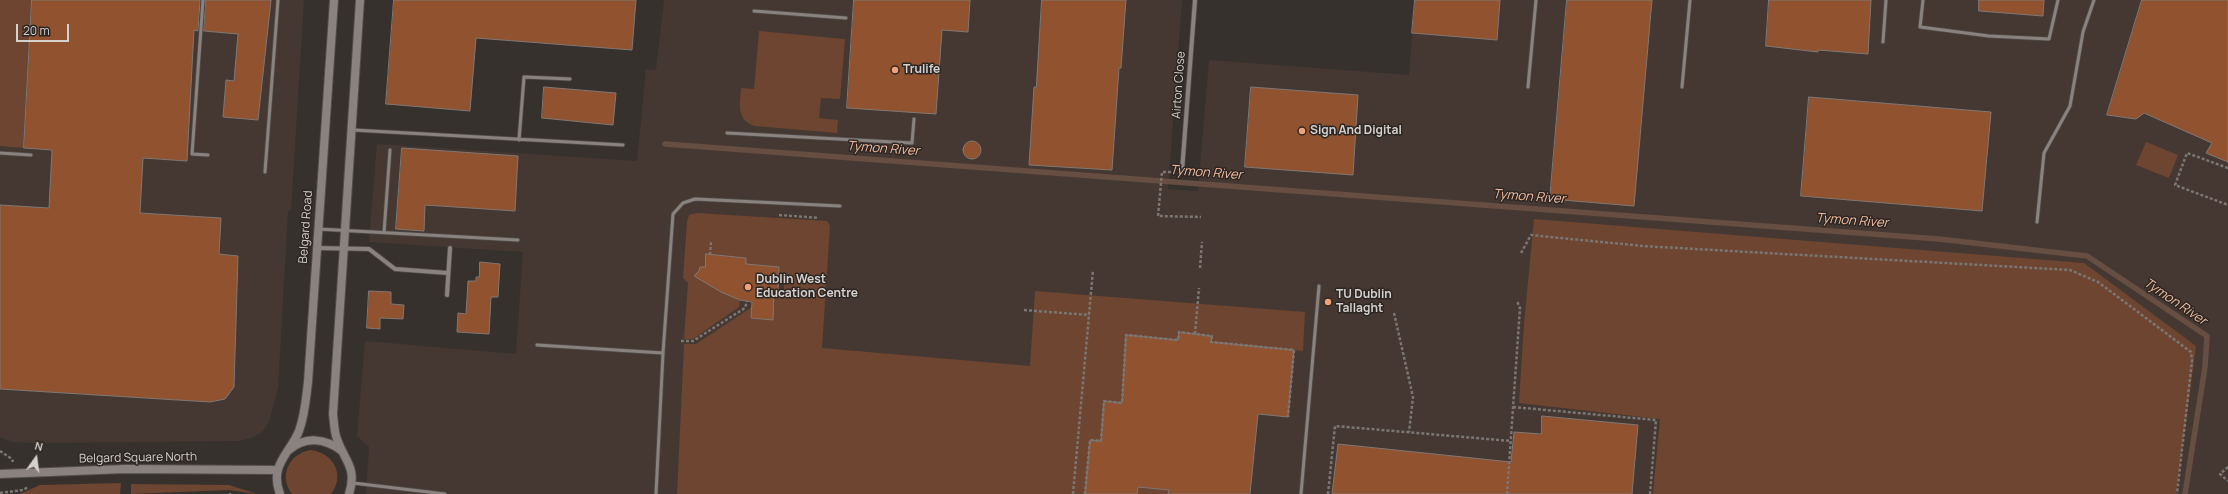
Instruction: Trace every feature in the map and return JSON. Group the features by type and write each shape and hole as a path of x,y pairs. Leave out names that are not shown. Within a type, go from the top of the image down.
{"main road":[{"name":"Belgard Road","path":"277,470 299,430 305,409 334,0"},
{"path":"349,494 353,483 351,468 336,436 333,414 360,0"},
{"path":"287,452 300,443 317,440 328,442 344,453"},
{"name":"Belgard Square North","path":"0,474 125,469 277,470"},
{"path":"277,470 277,485 280,494"}],"street":[{"name":"Airton Close","path":"1182,171 1195,0"},
{"path":"317,248 369,249 395,269 448,273"},
{"path":"447,295 450,248"}],"lane":[{"path":"203,0 192,154 208,155"},
{"path":"265,172 278,0"},
{"path":"1528,87 1536,0"},
{"path":"1682,87 1690,0"},
{"path":"1883,42 1886,0"},
{"path":"1923,0 1920,27 1989,36 2049,39 2058,0"},
{"path":"2037,222 2044,153 2070,106 2083,32 2094,0"},
{"path":"754,11 846,18"},
{"path":"519,140 524,77 570,79"},
{"path":"727,133 912,143 914,119"},
{"path":"351,130 623,145"},
{"path":"384,233 390,150"},
{"path":"0,153 31,156"},
{"path":"656,494 671,222 674,214 683,203 695,199 840,206"},
{"path":"318,229 518,240"},
{"path":"1300,494 1319,286"},
{"path":"537,346 663,353"},
{"path":"353,483 445,494"}],"path":[{"path":"2228,168 2187,153 2175,185 2228,205"},
{"path":"1162,172 1158,216 1201,217"},
{"path":"773,215 819,218"},
{"path":"1521,253 1531,235 1642,246 2070,270 2098,282 2191,352 2192,361 2177,494"},
{"path":"710,255 711,242"},
{"path":"1200,268 1202,242"},
{"path":"1073,494 1093,270"},
{"path":"1195,334 1199,288"},
{"path":"681,341 693,341 745,308 747,301"},
{"path":"1507,494 1520,308 1516,302"},
{"path":"1024,310 1089,315"},
{"path":"1394,313 1413,397 1409,432"},
{"path":"1085,494 1090,440 1101,440 1104,401 1122,403 1126,335 1178,340 1179,332 1212,336 1211,342 1294,350 1288,417"},
{"path":"1513,407 1656,420 1650,494"},
{"path":"1328,494 1335,426 1511,441"},
{"path":"2228,467 2220,474 2228,481"}],"shaded area":[{"path":"0,0 304,0 291,211 288,211 278,388 269,422 262,432 251,438 238,441 40,443 13,442 0,437"},
{"path":"0,0 32,0 24,148 0,146"},
{"path":"664,0 1182,0 1168,189 1198,191 1209,60 1409,75 1415,0 2228,0 2228,494 366,494 369,447 357,436 365,341 516,354 523,252 369,242 377,144 637,161 646,69 656,70"},
{"path":"759,31 845,39 840,99 821,98 819,118 838,120 837,133 755,126 745,120 740,111 741,88 754,89"},
{"path":"2146,142 2178,155 2169,178 2136,165"},
{"path":"697,213 827,221 830,226 822,348 1030,366 1035,291 1305,312 1303,351 1211,342 1211,335 1179,332 1178,340 1126,335 1122,403 1104,401 1101,441 1090,440 1085,494 677,494 684,344 696,344 752,307 751,318 773,320 774,291 784,291 784,284 778,284 778,267 746,264 746,258 706,255 705,267 700,267 699,275 696,274 694,276 740,300 739,307 693,339 684,339 688,283 683,278 687,222 689,215"},
{"path":"1534,219 2084,263 2196,346 2176,494 1653,494 1660,419 1519,403 1524,324"},
{"path":"310,450 325,455 335,466 337,479 331,494 292,494 288,487 286,473 291,461 296,456"},
{"path":"121,483 120,494 20,494 40,485"},
{"path":"131,484 229,485 257,494 229,490 131,494"},
{"path":"1138,487 1169,490 1168,494 1137,494"}],"building":[{"path":"32,0 200,0 198,31 194,30 187,161 143,158 140,213 221,218 219,254 238,256 234,387 225,399 210,402 0,389 0,205 49,208 52,150 24,148"},
{"path":"206,0 271,0 258,120 223,117 226,80 234,81 238,34 204,31"},
{"path":"394,0 636,0 632,50 476,38 470,111 386,104"},
{"name":"Trulife","path":"854,0 970,0 968,32 942,30 936,114 847,108"},
{"path":"1042,0 1126,0 1121,68 1119,68 1112,170 1029,165"},
{"path":"1415,0 1500,0 1497,40 1412,33"},
{"path":"1567,0 1652,0 1634,206 1550,199"},
{"path":"1769,0 1871,0 1868,54 1818,50 1818,52 1766,46"},
{"path":"1979,0 2044,0 2043,16 1979,11"},
{"path":"2142,0 2228,0 2228,162 2206,153 2212,143 2144,113 2136,119 2107,115"},
{"path":"544,87 616,93 613,125 542,118"},
{"name":"Sign And Digital","path":"1251,87 1358,95 1353,175 1245,167"},
{"path":"1809,97 1991,112 1982,211 1801,196"},
{"path":"968,141 976,141 981,146 979,157 976,159 968,159 963,154 963,146"},
{"path":"402,148 518,156 515,211 425,205 424,231 396,229"},
{"name":"Dublin West Education Centre","path":"706,254 746,258 746,264 779,267 778,291 774,291 773,320 751,318 752,302 740,300 721,292 694,276 699,271 700,267 705,267"},
{"path":"480,262 500,264 498,297 491,297 489,334 457,332 458,313 466,314 468,281 476,281 476,277 479,277"},
{"path":"369,291 391,292 391,304 404,305 403,319 380,318 380,329 367,328"},
{"path":"1179,332 1212,336 1211,342 1294,350 1288,417 1258,414 1250,494 1168,494 1169,490 1138,487 1137,494 1085,494 1090,440 1101,441 1104,401 1122,403 1126,335 1178,340"},
{"path":"1542,416 1638,425 1632,494 1332,494 1338,444 1511,462 1514,432 1541,434"}],"waterway":[{"name":"Tymon River","path":"665,144 1939,239 2087,256 2207,336 2205,367 2185,494"}],"place":[{"name":"Trulife","path":"895,70"},
{"name":"Sign And Digital","path":"1302,131"},
{"name":"Dublin West Education Centre","path":"748,287"},
{"name":"TU Dublin Tallaght","path":"1328,302"}]}
